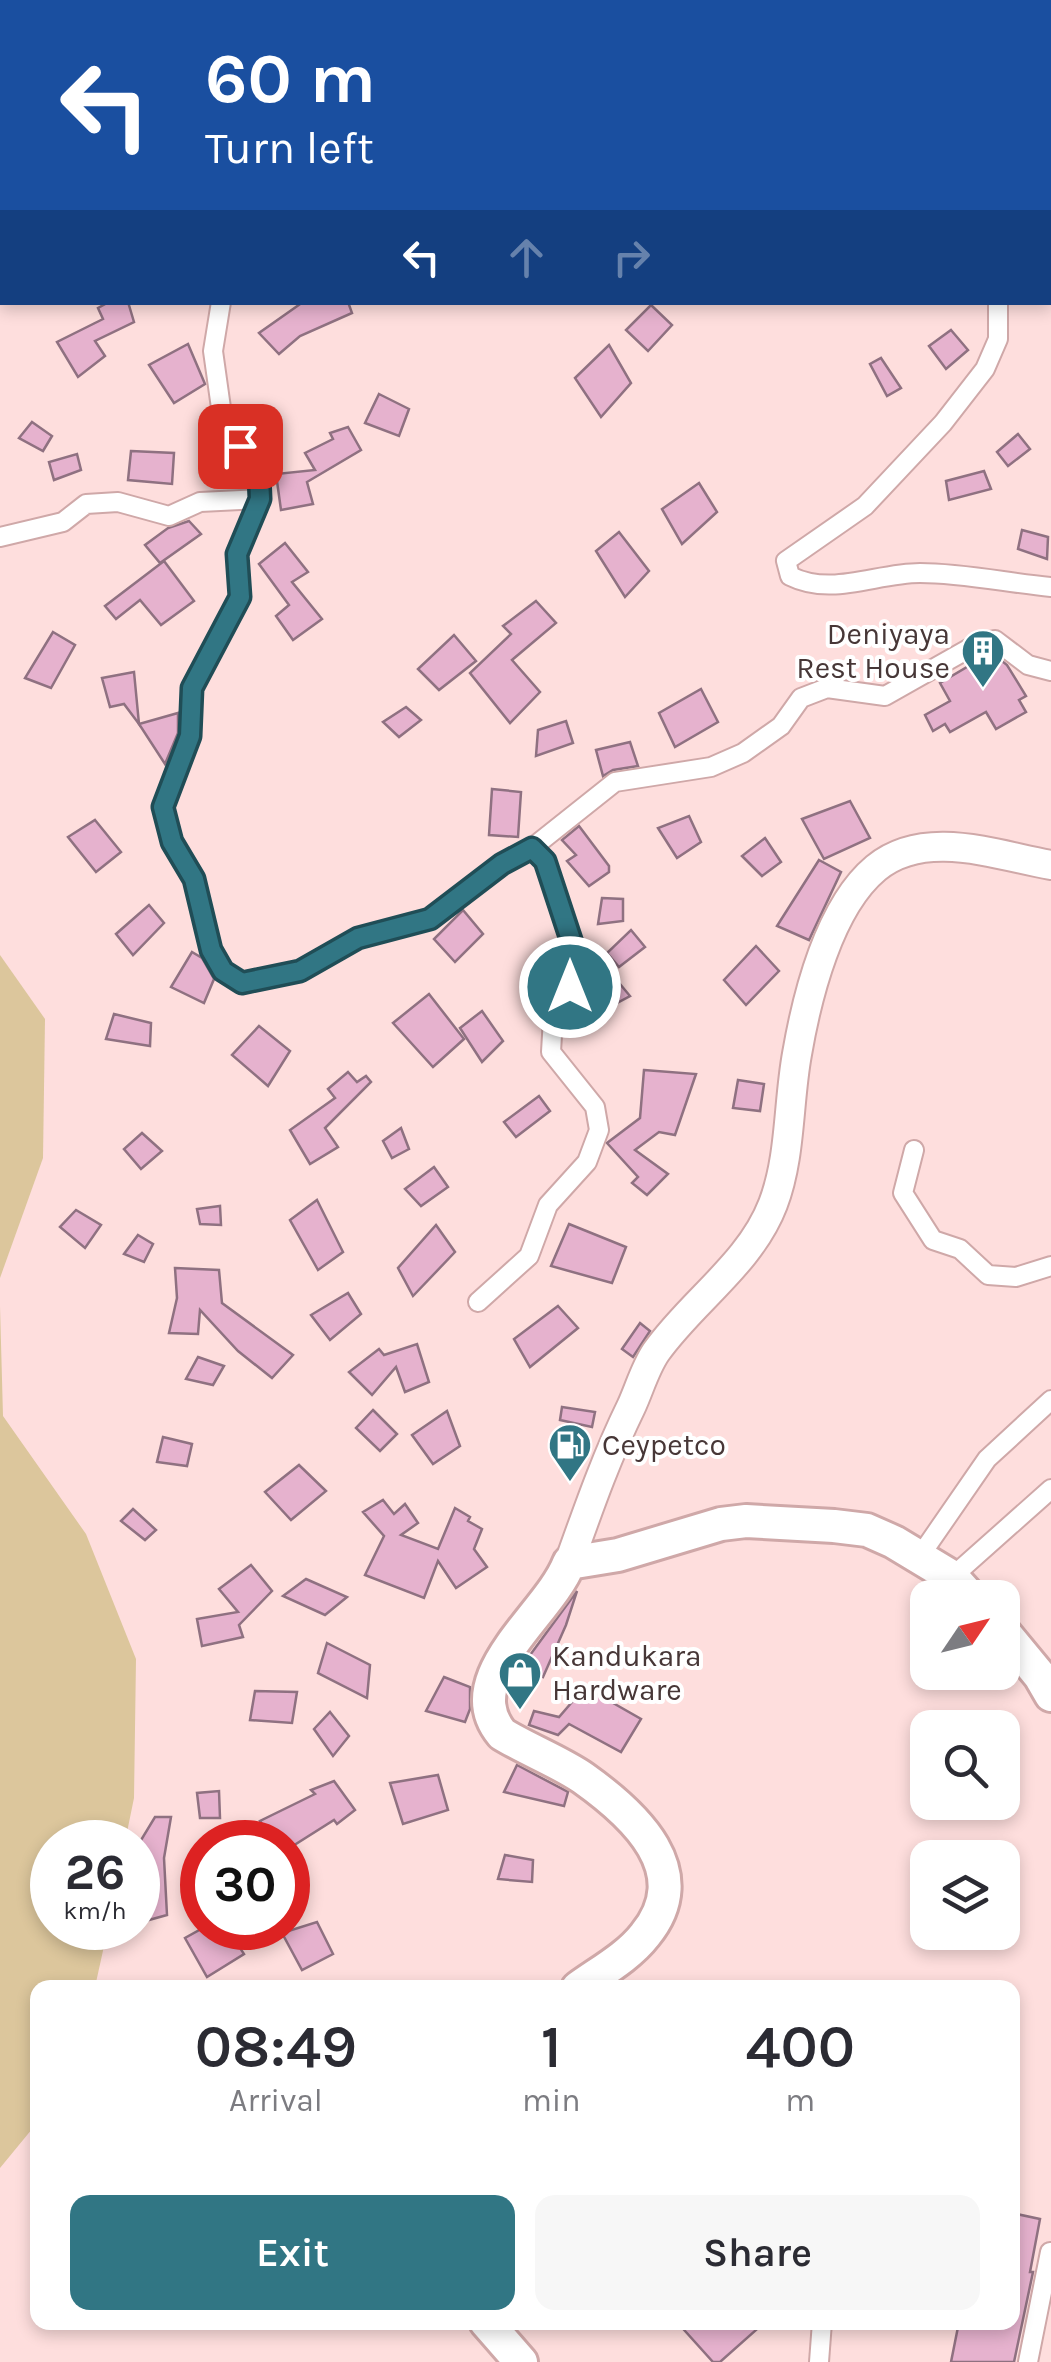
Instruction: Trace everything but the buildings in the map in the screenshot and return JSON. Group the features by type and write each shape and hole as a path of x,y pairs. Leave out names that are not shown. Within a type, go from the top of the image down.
{"highway":[{"path":"589,1980 644,1938 664,1902 661,1861 647,1836 581,1776 502,1734 492,1722 487,1696 515,1639 562,1582 569,1562 618,1555 700,1529 746,1521 867,1530 920,1556 952,1580"},
{"path":"1020,1652 1051,1695"},
{"path":"493,2330 521,2362"}],"main road":[{"path":"569,1562 608,1454 654,1354 761,1230 774,1202 788,1132 796,1055 811,996 830,934 857,889 895,854 919,847 945,846 1051,865"}],"street":[{"path":"222,305 214,351 222,415 259,476 260,499 237,554 240,597 192,688 190,736 163,807 172,842 194,879 211,950 223,971 242,983 300,971 358,938 430,919 502,864 532,848 615,782 711,766 743,753 781,726 801,698 826,688 884,696 977,644 994,640 1028,665 1051,671"},
{"path":"998,305 998,339 984,369 943,423 865,506 786,561 790,576 804,583 836,585 919,573 1051,587"},
{"path":"0,537 63,522 86,504 118,502 169,516 200,502 260,499"},
{"path":"478,1302 528,1256 548,1205 587,1162 599,1130 595,1107 551,1052 554,1018 570,987 575,952 545,861 532,848"},
{"path":"914,1150 903,1193 933,1240 960,1249 988,1275 1016,1277 1051,1266"},
{"path":"920,1556 986,1459 1051,1400"},
{"path":"967,1580 1051,1489"},
{"path":"1028,2362 1050,2252"},
{"path":"818,2362 821,2330"}],"shaded area":[{"path":"0,955 45,1019 43,1158 0,1278"},
{"path":"0,1306 3,1416 86,1534 136,1659 134,1798 130,1820 30,1820 30,1950 103,1950 97,1980 30,1980 30,2132 0,2168"}],"place":[{"name":"Deniyaya Rest House","path":"983,689"},
{"name":"Ceypetco","path":"570,1483"},
{"name":"Kandukara Hardware","path":"520,1711"}],"route":[{"path":"240,446 259,476 260,499 237,554 240,597 192,688 190,736 163,807 172,842 194,879 211,950 223,971 242,983 300,971 358,938 430,919 502,864 532,848 545,861 575,952 570,987"}]}
